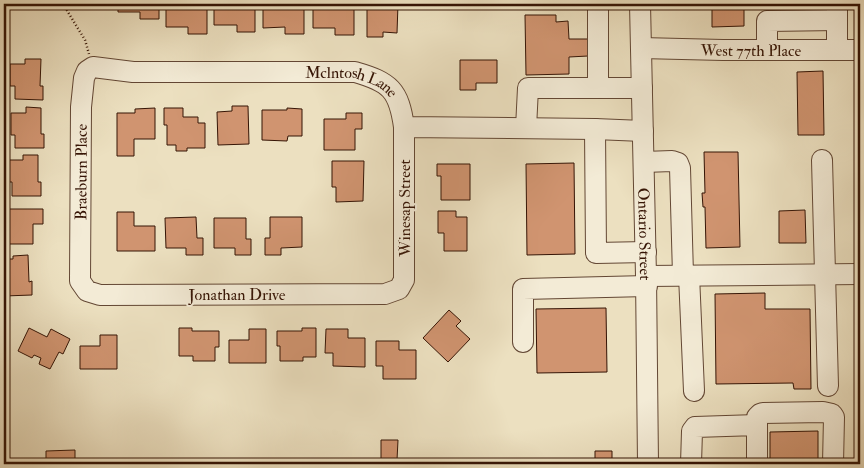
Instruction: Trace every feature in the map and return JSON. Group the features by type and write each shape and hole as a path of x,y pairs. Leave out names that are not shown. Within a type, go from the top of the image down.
{"street":[{"path":"598,4 598,88"},
{"name":"Ontario Street","path":"640,4 647,281 648,464"},
{"path":"767,50 766,21 837,12 837,50"},
{"name":"West 77th Place","path":"641,48 860,50"},
{"name":"Mclntosh Lane","path":"92,67 133,72 354,72 374,77 390,87 401,108 404,127 643,131"},
{"name":"Braeburn Place","path":"80,281 81,107 84,78 87,71 92,67"},
{"path":"526,128 528,88 642,88"},
{"name":"Winesap Street","path":"399,289 404,280 404,127"},
{"path":"595,129 596,253 646,252"},
{"path":"822,160 828,386"},
{"path":"644,162 672,161 678,163 680,168 694,391"},
{"path":"523,342 523,289 647,281 686,275 860,274"},
{"name":"Jonathan Drive","path":"80,281 87,290 100,294 385,294 399,289"},
{"path":"757,464 757,425 760,414 823,412 832,414 834,417 833,464"},
{"path":"691,464 692,431 694,427 757,425"}],"path":[{"path":"63,4 85,40 92,67"}],"building":[{"path":"118,4 159,4 159,19 140,19 140,12 118,12"},
{"path":"166,4 207,4 207,34 188,34 188,27 166,27"},
{"path":"214,4 255,4 255,32 237,32 237,25 214,25"},
{"path":"263,4 304,4 304,34 285,34 285,27 263,28"},
{"path":"313,4 354,4 354,35 335,35 335,28 313,28"},
{"path":"367,4 398,4 397,33 383,32 383,37 367,37"},
{"path":"712,4 744,4 744,26 712,27"},
{"path":"525,15 556,15 556,22 568,21 569,39 588,39 588,56 569,57 569,74 526,75"},
{"path":"25,59 41,59 40,86 43,86 43,100 15,99 15,86 10,86 10,64 25,64"},
{"path":"460,60 497,60 497,83 476,83 476,90 460,90"},
{"path":"823,71 824,135 798,135 797,72"},
{"path":"232,106 248,106 249,144 218,145 217,112 232,111"},
{"path":"26,107 41,108 41,134 44,134 44,148 15,148 15,135 11,135 11,113 26,113"},
{"path":"155,108 155,139 134,139 134,156 117,156 117,113 135,113 135,109"},
{"path":"164,108 183,108 183,117 198,117 198,123 205,123 205,148 187,148 187,151 176,151 176,145 167,145 167,125 164,125"},
{"path":"287,108 302,109 302,136 288,136 287,141 262,140 262,110 287,110"},
{"path":"346,113 362,113 362,129 355,129 355,150 324,150 324,119 346,119"},
{"path":"704,152 738,152 740,247 706,248 705,207 703,207 702,193 705,193"},
{"path":"23,155 38,155 38,182 41,182 41,196 12,196 12,182 8,182 8,160 23,160"},
{"path":"332,161 364,161 363,201 336,202 336,187 332,187"},
{"path":"574,163 575,254 527,255 526,164"},
{"path":"437,164 470,164 470,200 441,200 441,176 437,176"},
{"path":"7,209 43,209 43,224 33,224 33,244 7,244"},
{"path":"805,210 806,243 779,243 779,211"},
{"path":"438,211 456,211 456,217 467,217 467,251 444,251 444,233 438,233"},
{"path":"117,212 134,212 134,226 155,226 155,251 117,251"},
{"path":"196,217 197,238 203,238 203,255 186,255 186,248 166,248 165,218"},
{"path":"270,217 302,217 302,247 281,248 281,255 265,255 265,238 270,238"},
{"path":"214,218 246,218 246,239 251,239 251,255 235,255 235,248 214,248"},
{"path":"28,255 29,282 32,281 32,295 4,296 4,259"},
{"path":"765,293 765,309 810,309 811,389 794,389 793,383 716,384 715,294"},
{"path":"606,308 607,372 537,373 536,309"},
{"path":"449,310 461,321 456,326 470,339 448,362 423,338"},
{"path":"29,328 47,337 51,329 70,339 63,354 59,352 50,369 39,364 41,358 34,355 32,358 18,351"},
{"path":"179,328 192,328 192,331 219,331 219,347 215,347 215,361 193,361 193,356 179,356"},
{"path":"302,328 316,328 316,357 303,357 303,361 280,361 277,331 302,331"},
{"path":"249,329 266,329 266,363 229,363 229,340 249,340"},
{"path":"326,329 348,329 348,338 365,338 365,367 333,366 333,353 325,353"},
{"path":"100,335 117,335 117,369 80,369 80,346 100,346"},
{"path":"376,341 399,341 399,350 416,350 416,379 383,379 383,366 376,366"},
{"path":"818,431 818,464 770,464 770,432"},
{"path":"381,440 398,440 397,460 381,460"},
{"path":"75,450 75,464 46,464 46,451"},
{"path":"595,451 612,451 612,464 595,464"},
{"path":"259,462 291,463 259,464"}]}
